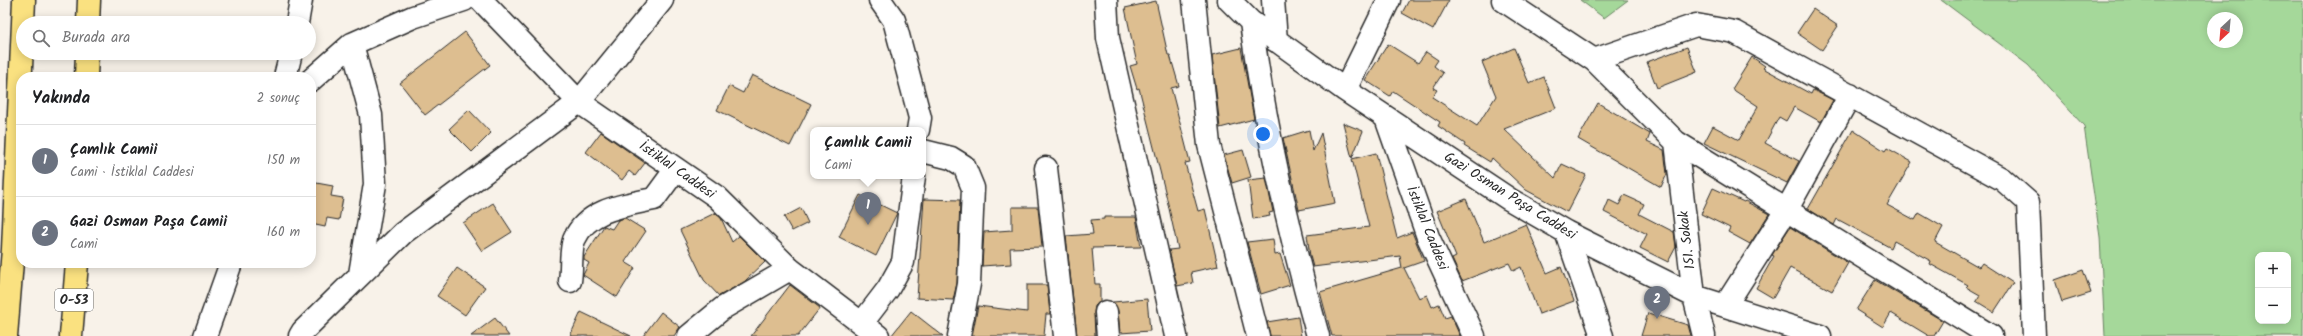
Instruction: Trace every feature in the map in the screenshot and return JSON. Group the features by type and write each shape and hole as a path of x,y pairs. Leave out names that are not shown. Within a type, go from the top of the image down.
{"highway":[{"path":"23,16 24,0"},
{"path":"88,16 89,0"},
{"path":"21,60 21,72"},
{"path":"86,72 87,60"},
{"path":"6,336 13,249 16,181"},
{"name":"O-53","path":"71,336 78,268"}],"street":[{"path":"298,16 301,0"},
{"path":"316,76 352,44 413,17 464,0"},
{"name":"İstiklal Caddesi","path":"481,0 579,102 717,197 790,269 870,330"},
{"path":"300,336 302,331 403,233 579,102 662,0"},
{"path":"880,0 894,20 920,118 918,127"},
{"path":"1106,0 1108,38 1176,336"},
{"path":"1194,0 1209,145 1258,336"},
{"name":"Gazi Osman Paşa Caddesi","path":"1229,0 1251,22 1345,90 1510,199 1566,232 1694,296 1820,336"},
{"path":"1273,0 1276,41"},
{"path":"1345,90 1389,0"},
{"path":"1503,0 1594,60 1676,142 1787,209 1990,336"},
{"path":"1251,22 1261,92 1297,262 1318,336"},
{"path":"1594,60 1696,25 1734,32 2002,179 2028,202 2034,336"},
{"path":"352,44 371,114 375,184 360,274"},
{"path":"286,72 289,60"},
{"path":"1725,306 1787,209 1850,95"},
{"name":"İstiklal Caddesi","path":"1386,118 1428,237 1474,336"},
{"name":"151. Sokak","path":"1676,142 1694,296 1704,336"},
{"path":"926,152 951,158 964,166 973,188 969,284 959,336"},
{"path":"1046,168 1065,336"},
{"path":"570,281 574,240 590,218 618,206 654,199 676,169"},
{"path":"870,330 888,289 903,262 914,179"},
{"path":"1566,232 1602,336"},
{"path":"205,336 229,268"},
{"path":"689,336 723,308 790,269"},
{"path":"1106,312 1108,336"}],"green space":[{"path":"1580,0 1628,0 1604,18"},
{"path":"1941,0 2303,0 2303,336 2105,336 2100,237 2084,126 2028,65"}],"building":[{"path":"1409,0 1449,0 1433,30 1402,13"},
{"path":"1156,1 1168,55 1170,55 1179,86 1171,88 1190,162 1185,163 1198,211 1205,209 1218,266 1191,272 1193,283 1177,286 1169,250 1178,249 1139,88 1137,89 1130,66 1137,64 1125,8"},
{"path":"1813,9 1838,26 1822,50 1797,33"},
{"path":"465,32 490,65 425,115 400,83"},
{"path":"1388,44 1418,63 1426,52 1438,60 1434,66 1443,73 1433,88 1437,90 1432,97 1477,126 1496,96 1482,62 1514,48 1529,83 1544,77 1556,108 1504,129 1555,178 1562,164 1586,175 1567,212 1526,190 1492,158 1490,162 1464,146 1465,144 1438,126 1440,122 1393,91 1390,96 1365,80"},
{"path":"1687,47 1697,72 1657,88 1647,62"},
{"path":"1241,48 1254,119 1220,128 1212,55"},
{"path":"1752,57 1765,66 1763,68 1811,94 1813,90 1833,100 1821,122 1794,107 1786,121 1779,117 1765,143 1799,161 1787,183 1704,143 1713,126 1739,140 1758,106 1732,89"},
{"path":"752,75 811,104 790,146 717,110 729,86 743,93"},
{"path":"1598,103 1650,134 1647,142 1664,150 1667,174 1661,187 1578,139"},
{"path":"469,110 491,133 472,152 449,129"},
{"path":"1343,123 1363,131 1352,158"},
{"path":"1309,130 1313,151 1321,133 1335,203 1299,210 1283,138"},
{"path":"1853,130 1885,151 1887,148 1912,162 1887,205 1915,220 1919,213 1943,227 1935,242 1979,267 1982,263 2013,283 1994,312 1976,301 1980,295 1966,287 1968,285 1930,264 1931,261 1894,241 1891,248 1837,219 1834,225 1808,209"},
{"path":"601,132 645,163 635,176 629,171 622,180 586,152"},
{"path":"1243,150 1251,177 1232,183 1224,155"},
{"path":"1376,153 1397,238 1412,232 1424,261 1404,268 1419,298 1427,295 1432,307 1439,304 1445,318 1451,316 1460,336 1332,336 1320,292 1402,268 1400,256 1313,267 1310,256 1307,235 1369,227 1352,159"},
{"path":"1266,178 1273,212 1269,213 1270,216 1253,219 1248,180"},
{"path":"316,183 333,186 331,196 343,198 339,220 327,218 325,227 316,225"},
{"path":"1713,188 1744,202 1745,201 1769,214 1750,244 1728,232 1730,228 1701,214"},
{"path":"860,195 897,213 876,256 839,237"},
{"path":"1624,195 1644,204 1639,214 1674,232 1676,247 1668,262 1640,248 1647,234 1604,212 1609,200 1619,205"},
{"path":"924,199 960,200 957,283 953,300 917,298"},
{"path":"1466,199 1484,242 1526,224 1547,273 1561,267 1574,301 1539,314 1521,267 1513,271 1509,263 1462,281 1452,259 1456,257 1437,211"},
{"path":"493,203 512,232 482,251 463,223"},
{"path":"1012,207 1038,207 1042,247 1010,248 1011,264 982,266 984,232 1012,230"},
{"path":"801,208 808,223 792,231 784,217"},
{"path":"715,213 721,218 732,242 739,236 765,262 744,282 719,296 704,280 680,230"},
{"path":"1104,217 1136,217 1141,247 1092,248 1095,284 1100,284 1100,301 1095,306 1094,313 1095,336 1077,336 1066,236 1093,234 1091,220 1104,219"},
{"path":"625,218 646,231 625,262 635,268 617,297 583,275 589,263 584,260 584,257 604,226 612,229 618,220"},
{"path":"1790,227 1848,263 1832,291 1790,268 1773,298 1756,288 1774,256 1772,255"},
{"path":"1273,239 1275,255 1280,254 1290,285 1261,294 1247,242"},
{"path":"457,268 485,287 465,315 437,296"},
{"path":"2083,270 2091,293 2062,302 2055,280"},
{"path":"1875,280 1943,321 1934,336 1929,336 1891,313 1883,327 1856,310"},
{"path":"790,285 820,308 798,336 751,336"},
{"path":"1027,285 1047,285 1050,314 1046,314 1044,336 972,336 978,306 1027,312"},
{"path":"1147,299 1150,331 1120,333 1118,311 1113,302"},
{"path":"911,311 943,336 891,336"},
{"path":"581,312 631,336 570,336"},
{"path":"661,312 680,327 674,336 643,336"},
{"path":"1648,313 1688,325 1691,336 1641,336"},
{"path":"1298,317 1301,336 1270,336 1267,322"},
{"path":"495,318 509,336 471,336"}],"place":[{"name":"Çamlık Camii","path":"868,225"},
{"name":"Gazi Osman Paşa Camii","path":"1657,319"}]}
